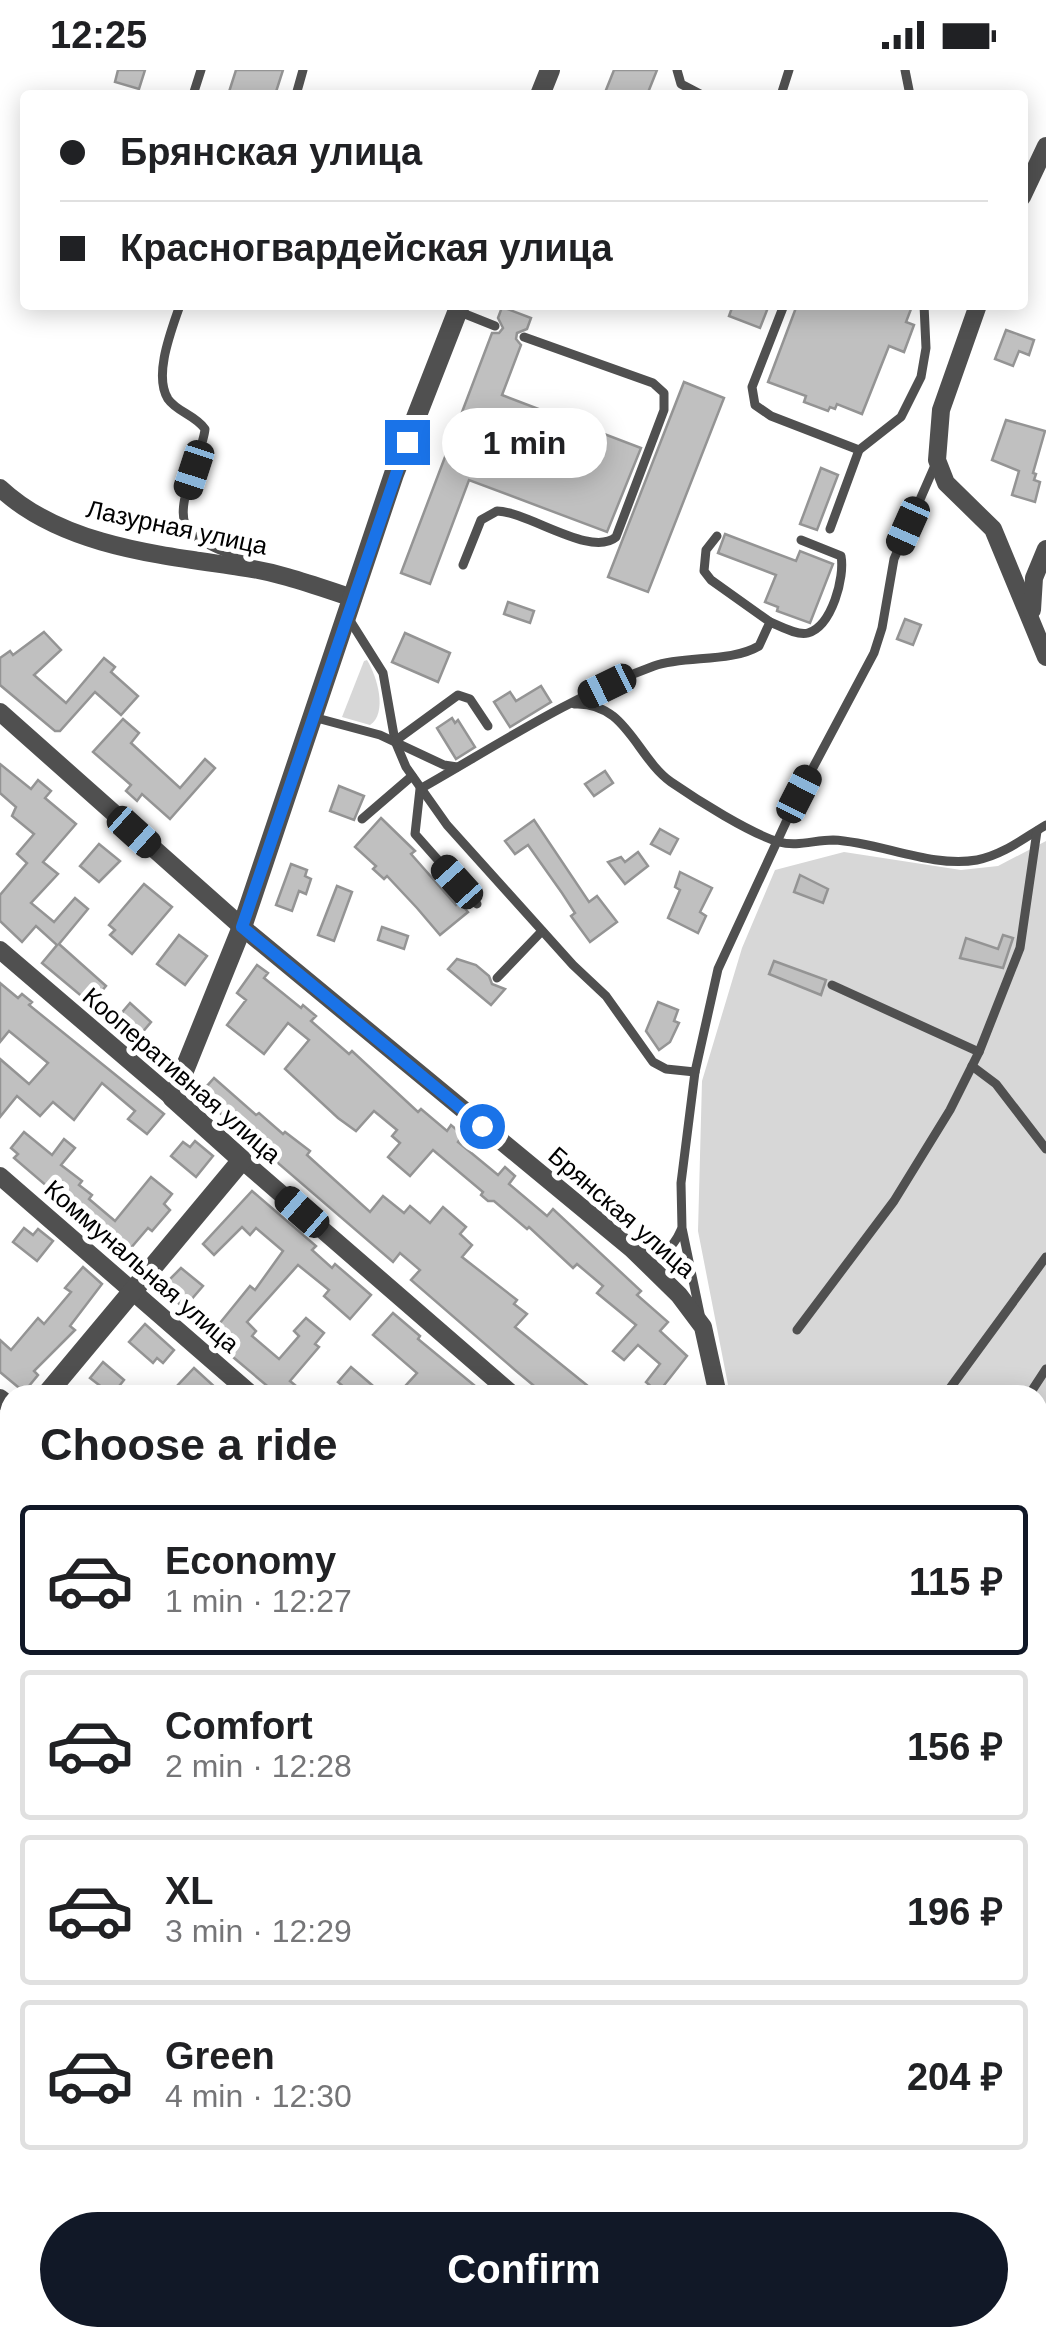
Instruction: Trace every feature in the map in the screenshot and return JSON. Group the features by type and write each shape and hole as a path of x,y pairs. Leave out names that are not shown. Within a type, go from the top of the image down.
{"street":[{"path":"1028,184 1046,146"},
{"path":"173,1098 242,927 394,474 457,310"},
{"path":"976,310 941,410 937,460 946,482 993,530 1046,657"},
{"name":"Лазурная улица","path":"0,488 31,512 87,536 190,561 274,574 350,607"},
{"path":"1032,620 1034,578 1046,548"},
{"name":"Брянская улица","path":"0,712 242,927 632,1250 679,1295 703,1327"},
{"name":"Кооперативная улица","path":"0,950 501,1385"},
{"path":"54,1385 242,1160"},
{"name":"Коммунальная улица","path":"0,1176 241,1385"},
{"path":"703,1327 716,1385"}],"lane":[{"path":"677,70 680,84 692,90"},
{"path":"178,310 164,358 165,392 169,400 205,429 184,503 184,523 192,535 274,574"},
{"path":"462,310 495,326"},
{"path":"782,310 752,387 755,405 771,416 859,450"},
{"path":"830,530 859,450 888,429 909,406 925,362 924,310"},
{"path":"463,565 481,520 497,511 516,514 595,544 611,542 664,410 664,393 653,384 524,337"},
{"path":"703,1327 682,1228 681,1184 695,1072 721,958 804,784 874,654 894,560 937,460"},
{"path":"717,536 706,550 704,571 711,580 770,622 800,633 810,632 830,610 841,574 840,556 801,540"},
{"path":"350,607 378,662 395,741 420,789 461,842 606,996 653,1062 666,1069 695,1072"},
{"path":"420,789 570,704 657,665 754,649 763,641 770,622"},
{"path":"395,741 458,695 470,699 488,726"},
{"path":"570,704 591,704 613,714 662,775 777,841 802,844 836,840 972,861 1003,850 1041,828"},
{"path":"313,717 395,741 444,765 460,766"},
{"path":"362,819 412,776"},
{"path":"420,789 415,834 477,904"},
{"path":"797,1330 894,1201 950,1110 979,1052 1020,948 1041,828"},
{"path":"497,978 542,931"},
{"path":"832,984 979,1052"},
{"path":"972,1066 996,1084 1046,1149"},
{"path":"632,1250 662,1253 673,1246 682,1228"},
{"path":"952,1385 1046,1257"}],"shaded area":[{"path":"367,660 380,703 370,725 342,717"},
{"path":"1046,841 1046,1385 728,1385 698,1231 702,1081 742,948 775,870 844,852 961,870 998,866"}],"building":[{"path":"118,70 145,70 139,89 115,82"},
{"path":"236,70 283,70 277,90 230,90"},
{"path":"614,70 657,70 649,90 606,90"},
{"path":"501,310 510,310 531,318 527,329 517,333 521,345 502,395 641,448 607,532 469,480 430,584 401,573 492,333 503,328 498,318"},
{"path":"731,310 767,310 760,328 729,316"},
{"path":"795,310 911,310 906,322 914,325 904,352 889,346 862,414 837,404 828,411 804,402 806,396 768,382"},
{"path":"1006,330 1034,340 1029,355 1019,351 1013,366 995,359"},
{"path":"684,382 724,398 648,592 608,577"},
{"path":"1006,420 1045,431 1033,473 1034,480 1040,482 1035,502 1012,495 1019,471 992,460"},
{"path":"821,468 838,475 817,530 800,524"},
{"path":"725,534 796,561 800,551 833,564 810,623 777,611 778,607 765,602 776,575 718,553"},
{"path":"508,602 534,611 530,623 504,614"},
{"path":"905,619 921,625 913,645 897,639"},
{"path":"44,632 61,650 34,675 66,703 104,658 115,667 111,672 138,696 121,715 95,692 60,731 55,731 0,685 0,658 10,651 13,655"},
{"path":"405,633 450,653 438,682 392,662"},
{"path":"541,686 551,702 510,727 494,702 510,692 516,701"},
{"path":"452,718 455,723 458,720 475,747 456,759 437,728"},
{"path":"123,719 139,733 131,743 180,788 205,759 215,768 170,819 142,794 137,801 126,791 131,785 93,752"},
{"path":"0,764 31,789 38,780 51,791 45,798 76,824 43,862 58,874 31,903 54,922 75,898 88,909 59,944 106,986 91,1004 42,963 57,945 36,926 22,942 0,921 0,895 27,863 17,854 34,834 12,816 16,807 0,793"},
{"path":"605,771 613,783 594,796 585,784"},
{"path":"339,786 364,796 354,820 330,811"},
{"path":"381,818 415,851 411,854 456,905 459,902 468,912 440,935 355,847"},
{"path":"534,820 589,902 597,896 617,922 590,942 528,845 515,854 505,841"},
{"path":"660,829 678,839 670,854 651,844"},
{"path":"99,844 120,861 99,882 80,866"},
{"path":"638,852 648,866 625,884 608,862 621,857 625,862"},
{"path":"291,864 307,870 305,876 311,879 306,894 299,891 292,911 276,905"},
{"path":"680,872 712,888 700,912 706,916 698,933 668,918 680,890 675,887"},
{"path":"800,875 828,889 823,903 794,892"},
{"path":"144,884 172,907 132,954 110,935 115,930 109,925"},
{"path":"337,886 352,892 334,941 318,935"},
{"path":"382,927 408,936 404,949 378,940"},
{"path":"179,935 207,956 185,985 157,964"},
{"path":"1003,935 1013,938 1003,968 960,958 966,938 998,949"},
{"path":"457,959 476,965 492,984 505,989 491,1005 448,969"},
{"path":"774,961 826,980 821,995 769,974"},
{"path":"257,965 268,973 264,978 316,1016 311,1021 349,1054 352,1051 418,1112 421,1109 447,1131 451,1125 463,1135 458,1142 498,1175 505,1167 515,1176 509,1184 547,1216 553,1209 641,1291 637,1295 668,1322 660,1331 687,1356 664,1385 646,1382 660,1364 638,1345 624,1360 613,1351 636,1325 597,1293 603,1286 577,1264 573,1268 494,1201 488,1201 481,1195 483,1192 433,1150 410,1176 388,1157 400,1143 392,1136 397,1130 374,1111 356,1131 285,1069 309,1040 288,1023 264,1054 227,1025 246,1000 237,993"},
{"path":"0,983 18,998 22,994 32,1002 29,1005 164,1114 147,1134 128,1119 135,1111 102,1083 74,1120 53,1102 40,1116 17,1096 0,1117 0,1059 29,1084 48,1063 9,1031 0,1042"},
{"path":"658,1002 678,1010 674,1021 679,1023 670,1042 659,1050 646,1031"},
{"path":"130,1003 151,1022 135,1041 113,1023"},
{"path":"214,1078 256,1115 259,1113 310,1151 307,1155 370,1212 383,1196 404,1213 410,1206 430,1223 443,1207 466,1227 460,1234 472,1245 462,1257 517,1300 514,1304 527,1314 515,1327 587,1385 533,1385 411,1280 420,1270 400,1253 393,1262 199,1095"},
{"path":"24,1132 52,1155 64,1139 75,1148 61,1165 82,1181 79,1185 92,1195 89,1199 115,1221 151,1177 172,1194 164,1204 170,1210 124,1256 14,1158 18,1154 11,1148"},
{"path":"195,1141 213,1156 196,1177 171,1156 183,1142 190,1147"},
{"path":"252,1191 316,1246 312,1250 332,1268 335,1264 371,1295 350,1319 324,1296 329,1290 298,1265 247,1322 256,1331 252,1336 279,1359 299,1336 294,1331 306,1318 324,1333 315,1344 319,1347 290,1381 295,1385 266,1385 211,1334 250,1286 255,1290 283,1251 256,1228 250,1235 242,1227 214,1255 203,1244"},
{"path":"24,1228 33,1235 38,1229 53,1241 37,1261 13,1242"},
{"path":"83,1267 102,1284 70,1326 75,1330 34,1371 38,1375 30,1385 16,1385 0,1372 0,1340 11,1350 38,1318 44,1324 71,1292 65,1288"},
{"path":"181,1268 203,1286 184,1308 161,1288"},
{"path":"393,1313 474,1385 406,1385 417,1373 373,1335"},
{"path":"145,1324 174,1350 163,1363 157,1358 153,1363 129,1342"},
{"path":"103,1362 124,1380 120,1385 99,1385 90,1378"},
{"path":"351,1367 372,1385 341,1385 338,1382"},
{"path":"194,1368 213,1385 178,1385"}],"route":[{"path":"407,442 242,927 482,1126"}]}
